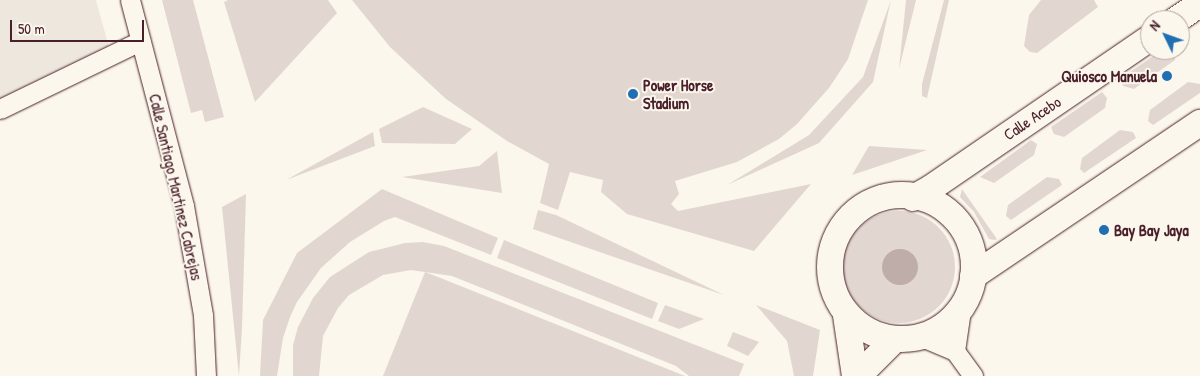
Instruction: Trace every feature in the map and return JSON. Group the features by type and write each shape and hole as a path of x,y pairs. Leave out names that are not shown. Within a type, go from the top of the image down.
{"street":[{"name":"Calle Santiago Martinez Cabrejas","path":"130,0 184,206 203,314 206,376"},
{"path":"0,109 140,41"},
{"name":"Calle Acebo","path":"912,198 1140,45"},
{"path":"973,276 1200,123"},
{"path":"856,376 846,315 834,292 830,262 837,231 851,214 875,199 925,199 946,210 962,228 972,251 973,276 961,310 955,350"},
{"path":"846,315 866,330 895,340 922,337 936,331 961,310"},
{"path":"922,337 955,350 973,376"},
{"path":"856,376 895,340"}],"shaded area":[{"path":"0,0 96,0 110,51 0,107"},
{"path":"162,0 193,0 224,117 205,122 202,110 191,113"},
{"path":"228,0 328,0 337,13 255,102 224,2"},
{"name":"Power Horse Stadium","path":"352,0 868,0 848,59 829,88 797,124 779,139 737,162 675,181 679,194 671,204 678,211 811,184 754,251 627,214 601,192 603,180 570,172 558,210 540,203 549,164 507,141 446,99 390,47"},
{"path":"891,0 873,82 819,143 727,185 809,135 863,77"},
{"path":"906,0 916,0 899,69"},
{"path":"944,0 949,0 927,98 922,96 922,84"},
{"path":"1041,0 1094,0 1098,7 1037,53 1030,52 1024,46 1029,15"},
{"path":"1148,60 1175,60 1134,89 1123,86 1120,79"},
{"path":"1188,82 1200,84 1200,93 1153,125 1148,121 1150,110"},
{"path":"1102,92 1107,98 1105,108 1064,137 1054,134 1051,127"},
{"path":"423,107 472,129 455,144 382,143 379,129"},
{"path":"1120,130 1133,132 1136,138 1084,173 1080,169 1082,158"},
{"path":"373,132 375,146 286,180"},
{"path":"1031,140 1037,144 1034,155 994,183 980,177"},
{"path":"869,146 927,150 852,175"},
{"path":"497,151 502,193 402,177 479,166"},
{"path":"1047,177 1059,179 1062,185 1011,220 1006,216 1008,205"},
{"path":"382,189 498,238 491,255 395,217 384,221 350,242 321,268 297,302 290,317 283,338 277,376 260,376 263,320 297,253"},
{"path":"962,189 997,239 989,239 974,212 960,197"},
{"path":"246,194 242,328 239,376 222,207"},
{"path":"538,210 556,215 724,295 533,229"},
{"path":"899,211 910,212 920,216 938,228 950,246 954,256 954,278 950,288 938,306 920,318 910,322 899,323 888,322 878,318 860,306 848,288 844,278 843,267 844,256 848,246 860,228 878,216 888,212"},
{"path":"504,240 658,303 652,319 497,258"},
{"path":"423,242 444,246 744,364 739,376 689,376 676,366 452,276 411,270 383,275 349,295 338,308 323,336 319,376 293,376 293,345 298,327 313,298 330,277 369,252 405,243"},
{"path":"900,249 913,254 918,267 913,280 900,285 887,280 882,267 887,254"},
{"path":"425,272 438,277 685,376 383,376"},
{"path":"665,305 704,319 679,329 658,321"},
{"path":"756,305 820,330 813,376 794,376 787,341"},
{"path":"733,332 759,342 748,356 727,346"}],"place":[{"name":"Quiosco Manuela","path":"1167,76"},
{"name":"Power Horse Stadium","path":"633,94"},
{"name":"Bay Bay Jaya","path":"1104,230"}]}
